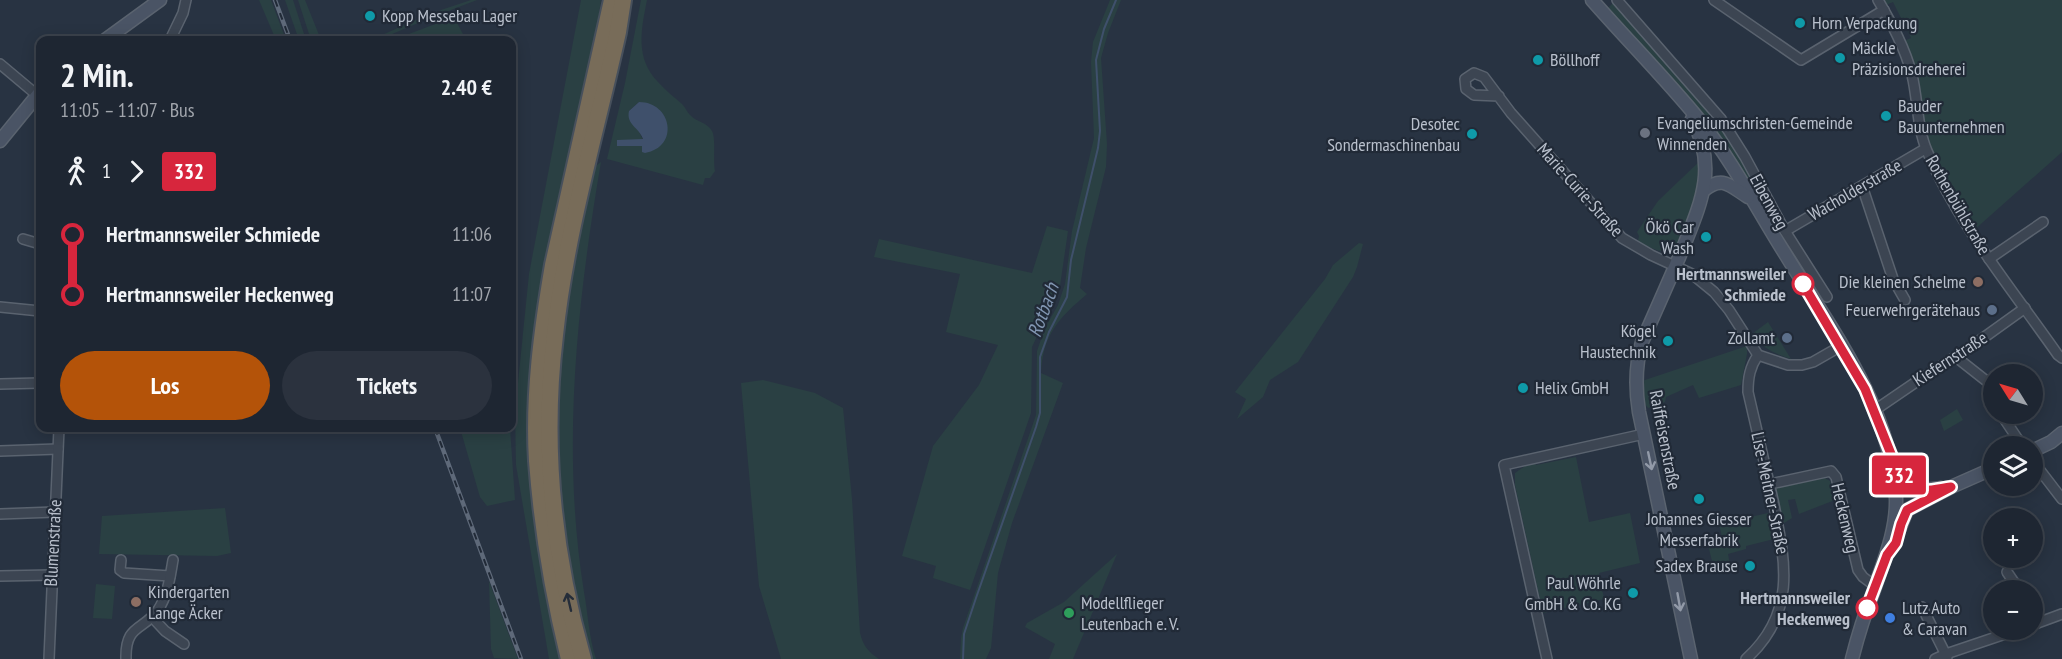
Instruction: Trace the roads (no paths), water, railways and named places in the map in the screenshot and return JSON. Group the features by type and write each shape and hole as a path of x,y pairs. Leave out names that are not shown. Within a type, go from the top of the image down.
{"highway":[{"path":"603,0 602,12 607,28"},
{"path":"569,659 549,568 542,506 537,428 540,363 546,303 612,0"},
{"path":"583,659 567,593 556,532 550,450 551,376 566,264 623,0"}],"main road":[{"path":"110,36 160,0"},
{"path":"1596,1 1719,147 1865,389 1901,479 1909,488 1916,490 1951,487"},
{"path":"0,141 36,97"},
{"name":"Raiffeisenstraße","path":"1681,100 1694,123 1701,143 1705,170 1704,190 1696,217 1638,354 1636,393 1691,659"},
{"path":"1704,190 1715,183 1722,182 1752,200"},
{"path":"2043,446 2062,433"},
{"path":"1852,659 1887,555 1893,529 1896,498 1890,455"},
{"path":"1887,555 1896,543 1907,510 1983,473"}],"street":[{"path":"172,36 183,13 186,0"},
{"name":"Eibenweg","path":"1617,0 1721,118 1785,231 1827,297"},
{"path":"1714,0 1801,60 1884,10"},
{"name":"Rothenbühlstraße","path":"1878,0 1899,39 1912,75 1925,149 1959,216 2062,358"},
{"path":"0,64 36,91"},
{"name":"Marie-Curie-Straße","path":"1499,96 1622,238 1651,255 1692,274 1714,292 1729,310 1758,355"},
{"name":"Wacholderstraße","path":"1785,231 1925,149"},
{"path":"1862,186 1893,279 1905,300"},
{"path":"1989,259 2043,222"},
{"path":"23,239 36,243"},
{"path":"0,307 36,311"},
{"name":"Kiefernstraße","path":"1875,410 2025,308"},
{"path":"1758,355 1788,365 1802,365 1813,362 1841,346"},
{"name":"Lise-Meitner-Straße","path":"1746,659 1766,636 1779,609 1784,589 1784,558 1770,484 1748,392 1748,376 1758,355"},
{"path":"1956,357 1983,378"},
{"path":"0,384 36,383"},
{"name":"Blumenstraße","path":"48,659 59,432"},
{"path":"1547,659 1504,465 1644,434"},
{"path":"0,451 58,449"},
{"name":"Heckenweg","path":"1770,484 1831,471 1836,477 1858,570 1875,586"},
{"path":"2043,475 2062,500"},
{"path":"0,514 55,512"},
{"path":"121,560 120,570 124,573 170,576"},
{"path":"126,659 126,649 131,634 135,628 152,617 162,604 173,560"},
{"path":"2007,572 2012,580"},
{"path":"0,576 52,575"},
{"path":"1922,607 1947,656"},
{"path":"2043,621 2062,614"},
{"path":"152,617 165,631 184,644"},
{"path":"1935,659 1990,640"}],"water":[{"path":"639,102 659,109 668,125 663,142 656,149 645,153 642,152 642,146 617,146 617,140 643,139 629,120 629,111"}],"waterway":[{"name":"Rotbach","path":"963,659 964,634 1040,413 1040,357 1049,332 1067,297 1071,260 1098,148 1100,131 1096,60 1104,29 1116,0"}],"railway":[{"path":"275,0 288,36"},
{"path":"436,432 521,659"}],"place":[{"name":"Kopp Messebau Lager","path":"370,16"},
{"name":"Horn Verpackung","path":"1800,23"},
{"name":"Mäckle Präzisionsdreherei","path":"1840,58"},
{"name":"Böllhoff","path":"1538,60"},
{"name":"Bauder Bauunternehmen","path":"1886,116"},
{"name":"Evangeliumschristen-Gemeinde Winnenden","path":"1645,133"},
{"name":"Desotec Sondermaschinenbau","path":"1472,134"},
{"name":"Ökö Car Wash","path":"1706,237"},
{"name":"Die kleinen Schelme","path":"1978,282"},
{"name":"Hertmannsweiler Schmiede","path":"1803,284"},
{"name":"Feuerwehrgerätehaus","path":"1992,310"},
{"name":"Zollamt","path":"1787,338"},
{"name":"Kögel Haustechnik","path":"1668,341"},
{"name":"Helix GmbH","path":"1523,388"},
{"name":"Johannes Giesser Messerfabrik","path":"1699,499"},
{"name":"Sadex Brause","path":"1750,566"},
{"name":"Paul Wöhrle GmbH & Co. KG","path":"1633,593"},
{"name":"Kindergarten Lange Äcker","path":"136,602"},
{"name":"Hertmannsweiler Heckenweg","path":"1867,608"},
{"name":"Modellflieger Leutenbach e. V.","path":"1069,613"},
{"name":"Lutz Auto & Caravan","path":"1890,618"}]}
